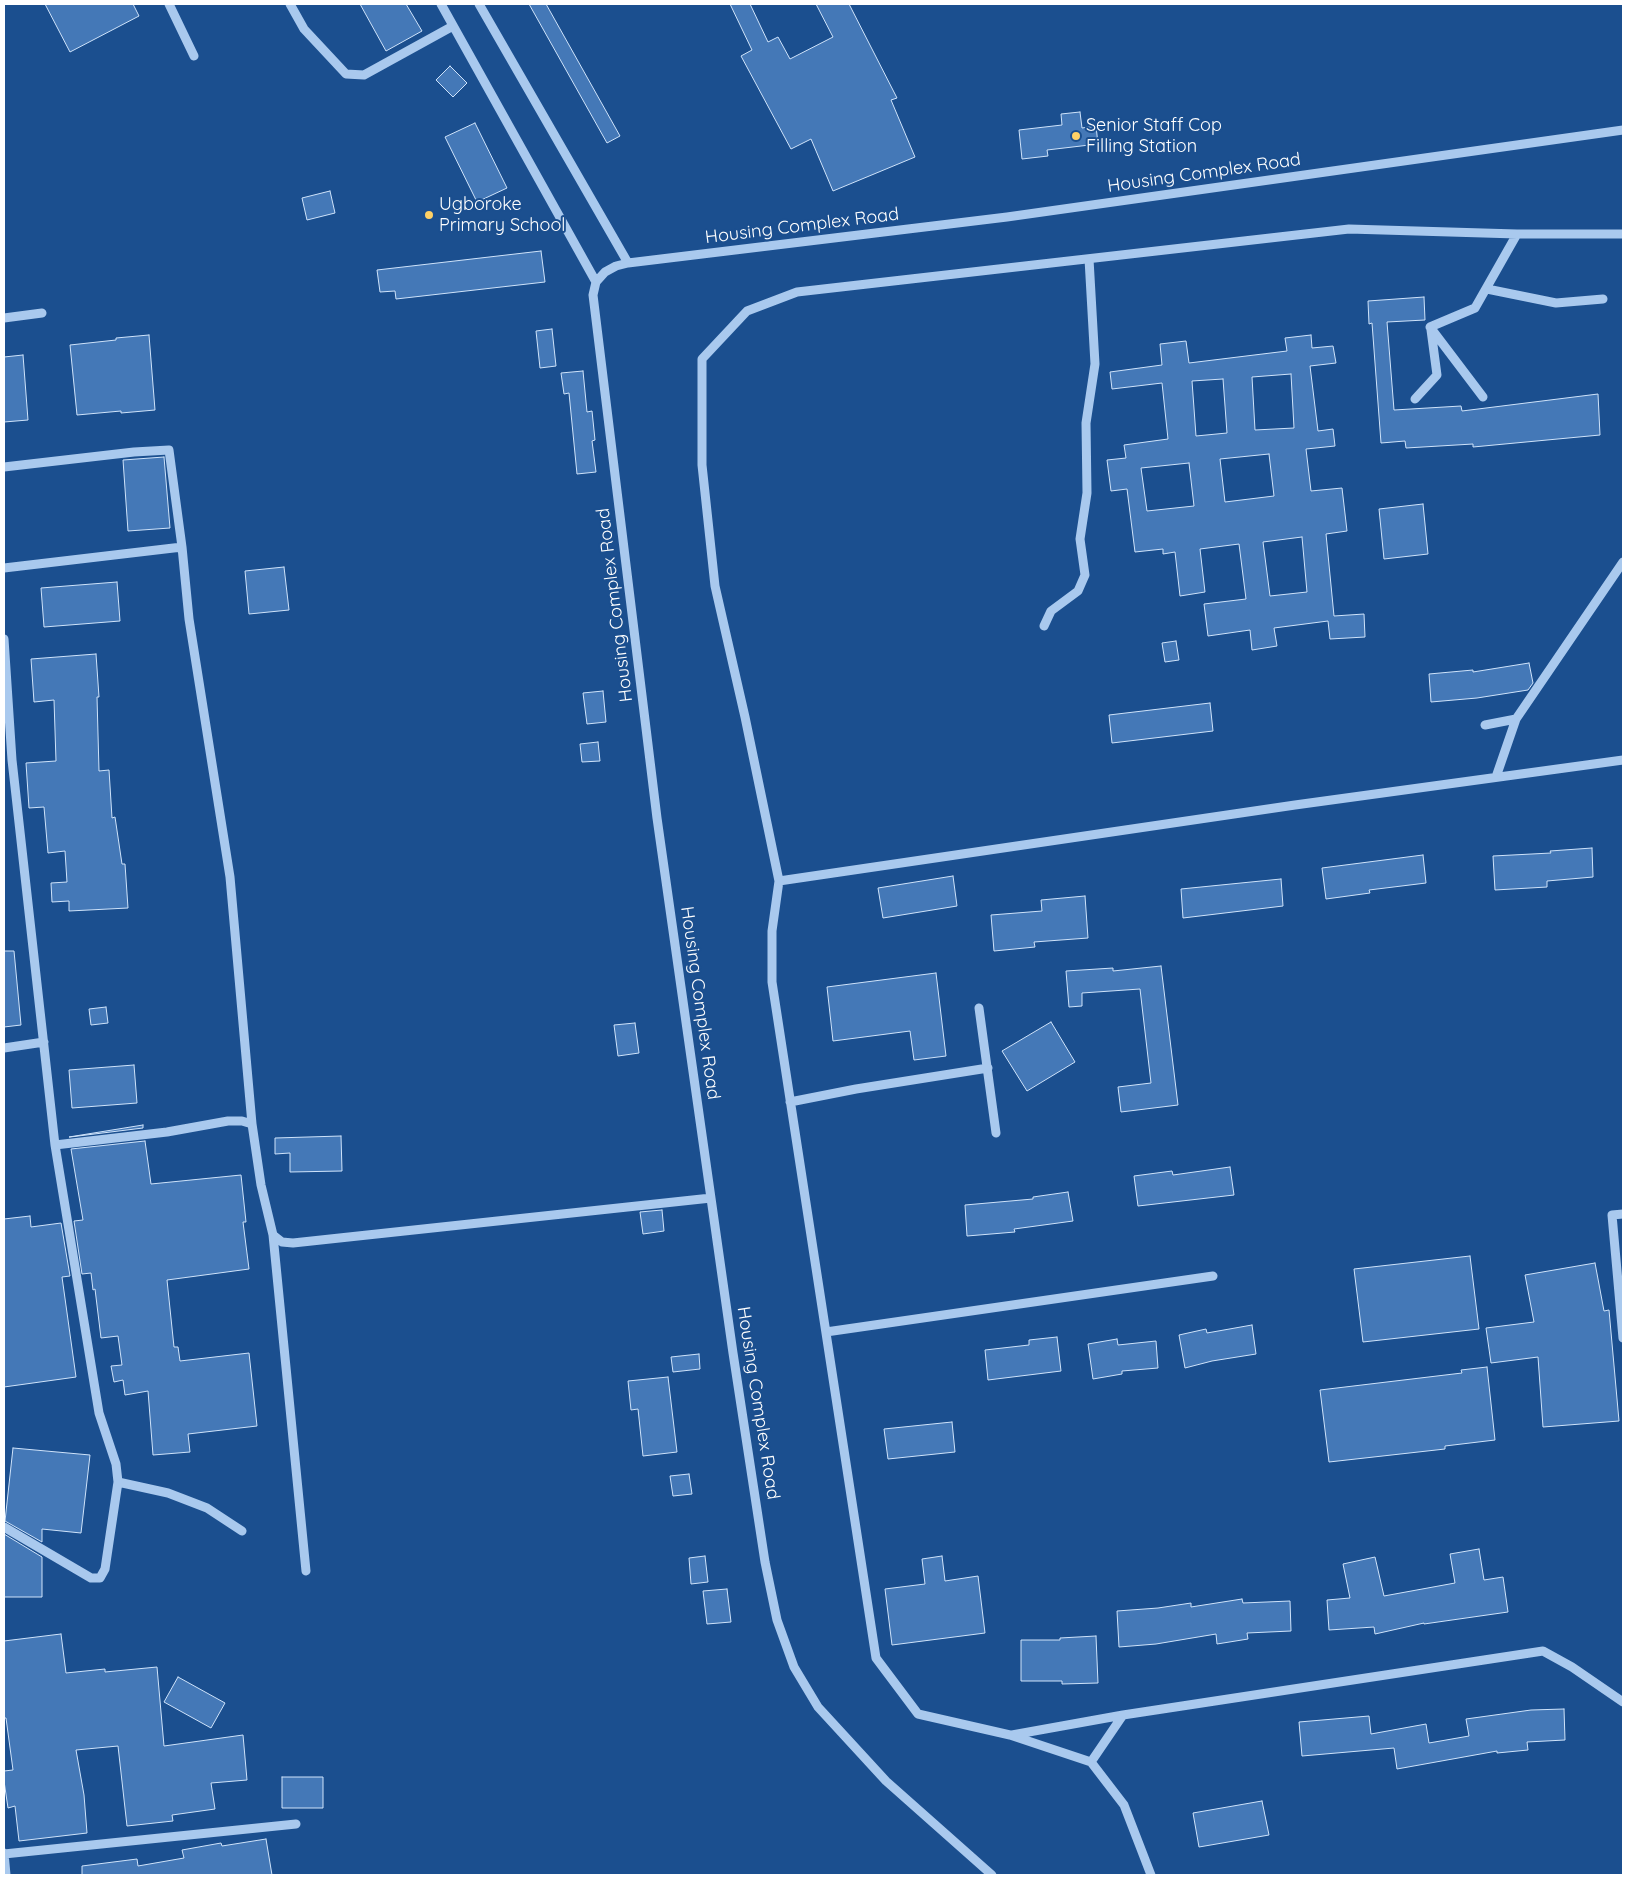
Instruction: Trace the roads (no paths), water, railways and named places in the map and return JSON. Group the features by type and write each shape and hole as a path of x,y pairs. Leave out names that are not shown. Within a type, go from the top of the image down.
{"street":[{"path":"169,4 194,56"},
{"path":"290,4 304,29 346,74 364,75 453,26"},
{"path":"442,4 596,282"},
{"path":"479,4 628,263"},
{"name":"Housing Complex Road","path":"992,1875 886,1781 818,1707 794,1667 777,1620 734,1363 657,818 594,295 596,282 605,272 616,266 628,263 1007,218 1623,130"},
{"path":"1151,1875 1124,1806 1091,1762 1010,1735 918,1714 876,1658 772,982 772,931 779,881 745,717 715,586 702,465 702,359 747,311 797,292 1349,229 1517,234 1623,234"},
{"path":"1430,327 1475,308 1517,234"},
{"path":"1044,626 1051,611 1078,592 1085,575 1080,539 1087,493 1086,422 1095,364 1089,258"},
{"path":"1487,288 1556,303 1603,299"},
{"path":"4,318 42,313"},
{"path":"1430,327 1483,397"},
{"path":"1414,399 1438,375 1430,327"},
{"path":"4,467 134,452 169,450 182,547 189,620 230,876 252,1124 261,1185 273,1235 306,1571"},
{"path":"4,568 182,547"},
{"path":"1496,777 1516,719 1623,562"},
{"path":"4,639 8,761 44,1042 55,1145 99,1413 116,1464 118,1482 105,1569 100,1578 91,1578 4,1526"},
{"path":"1485,725 1516,719"},
{"path":"779,881 1623,760"},
{"path":"979,1008 996,1133"},
{"path":"4,1048 44,1042"},
{"path":"790,1102 856,1089 988,1068"},
{"path":"55,1145 167,1132 228,1121 242,1121 252,1124"},
{"path":"273,1235 282,1242 293,1243 711,1198"},
{"path":"1623,1214 1612,1215 1623,1338"},
{"path":"826,1332 1213,1276"},
{"path":"118,1482 168,1493 207,1508 242,1531"},
{"path":"1010,1735 1123,1715 1543,1651 1572,1667 1623,1702"},
{"path":"1091,1762 1123,1715"},
{"path":"6,1875 4,1854 296,1824"}],"place":[{"name":"Senior Staff Cop Filling Station","path":"1076,136"},
{"name":"Ugboroke Primary School","path":"429,215"}]}
